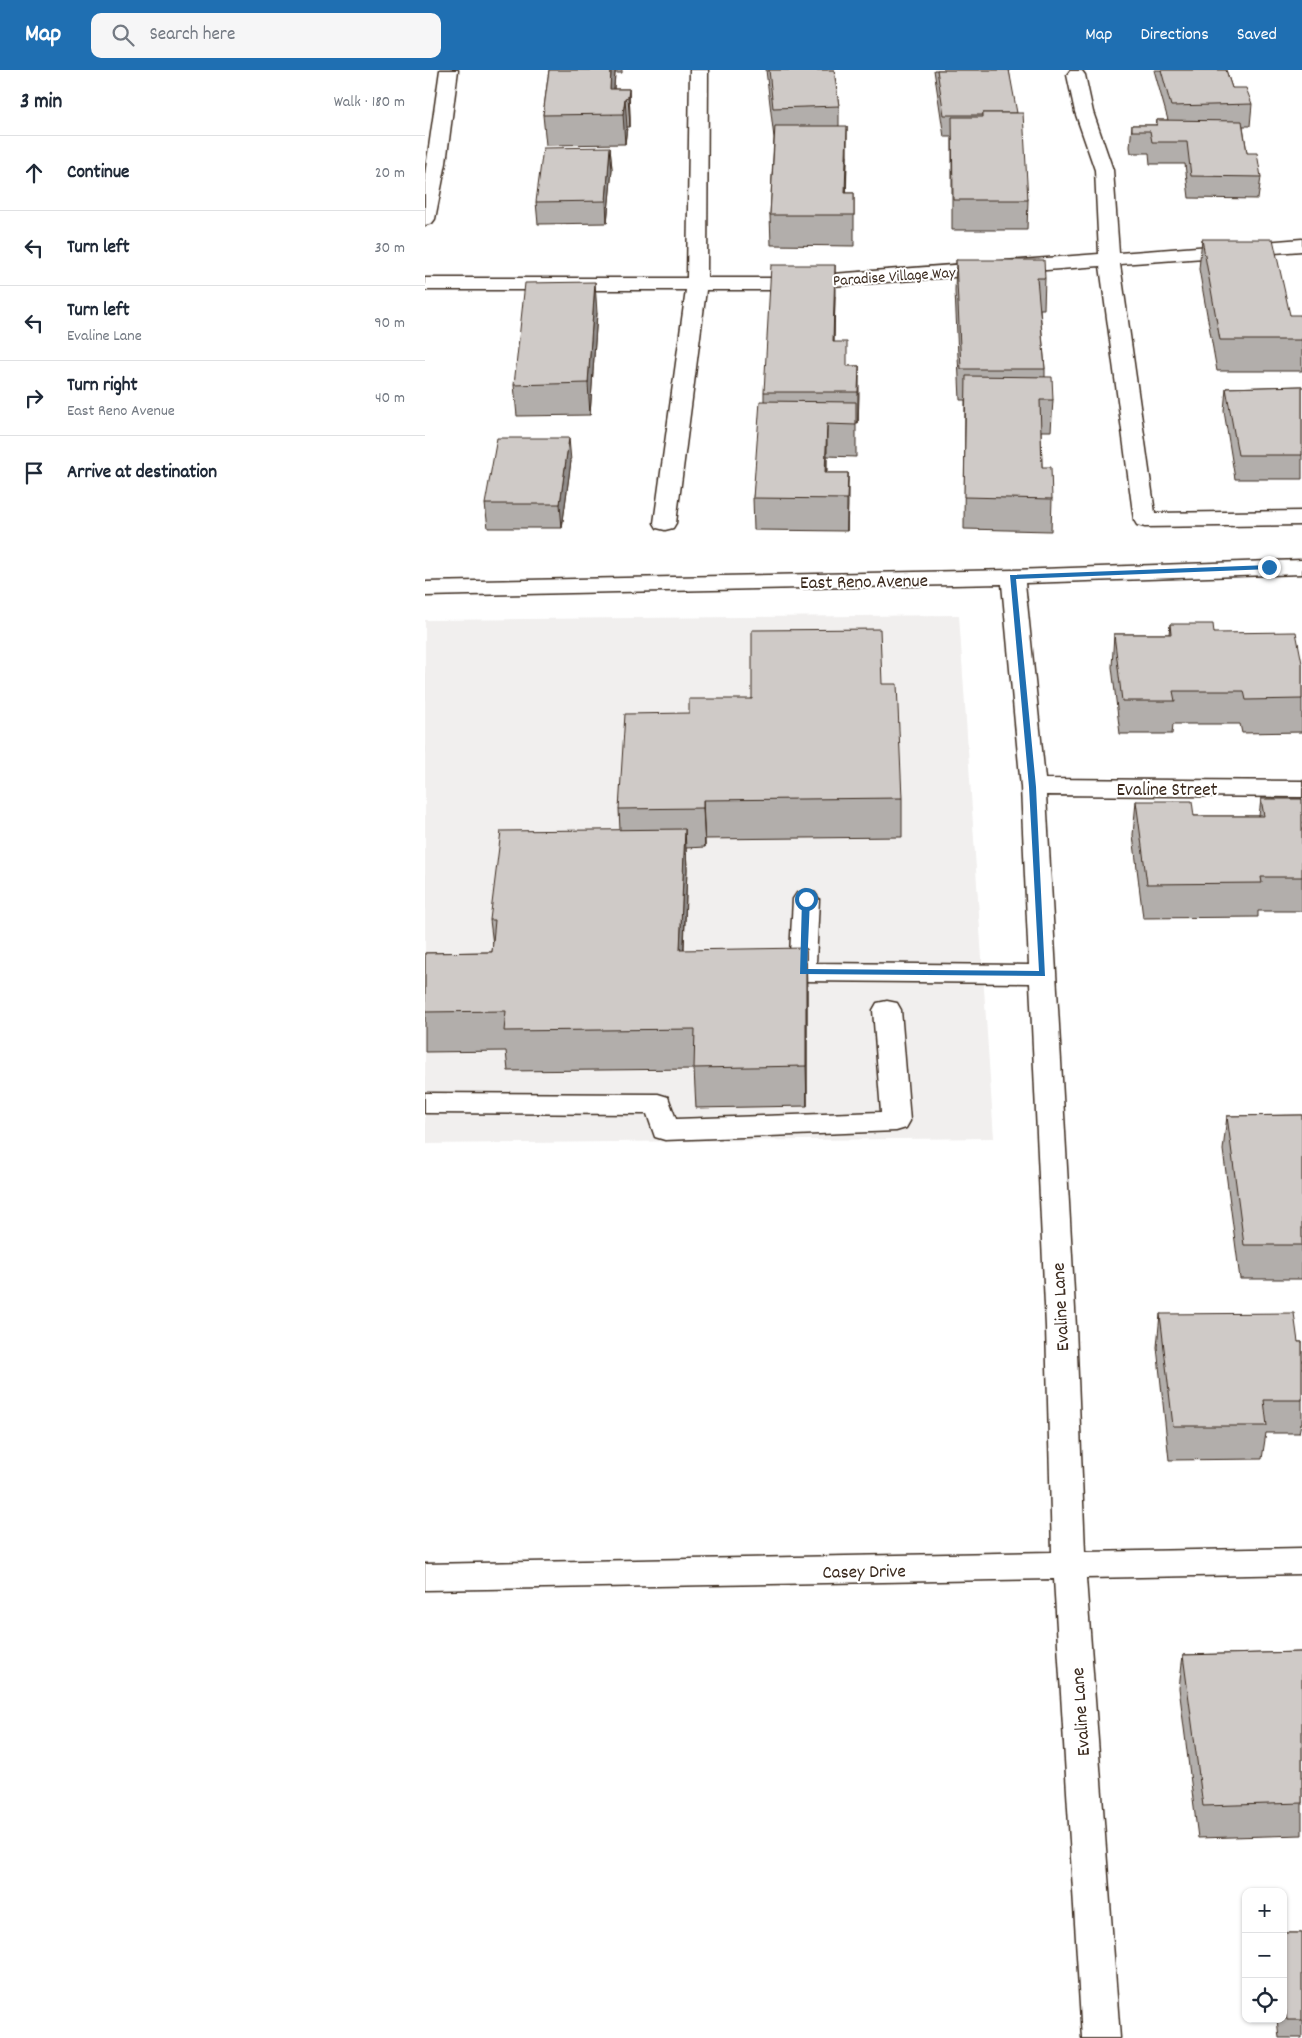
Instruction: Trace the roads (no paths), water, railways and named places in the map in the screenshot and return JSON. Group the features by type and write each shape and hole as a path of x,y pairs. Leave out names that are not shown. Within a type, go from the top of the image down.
{"street":[{"path":"425,219 431,163 449,70"},
{"path":"665,523 697,284 699,70"},
{"path":"1077,75 1084,112 1104,170 1109,258 1145,520 1302,518"},
{"name":"Paradise Village Way","path":"425,284 779,284 1302,245"},
{"name":"East Reno Avenue","path":"425,588 1013,577 1302,567"},
{"name":"Evaline Lane","path":"1013,577 1033,787 1061,1327 1069,1566 1101,2038"},
{"name":"Evaline Street","path":"1033,787 1302,789"},
{"path":"806,899 803,972 1043,974"},
{"path":"425,1103 658,1104 665,1130 897,1122 887,1010"},
{"name":"Casey Drive","path":"425,1577 1302,1561"}]}
